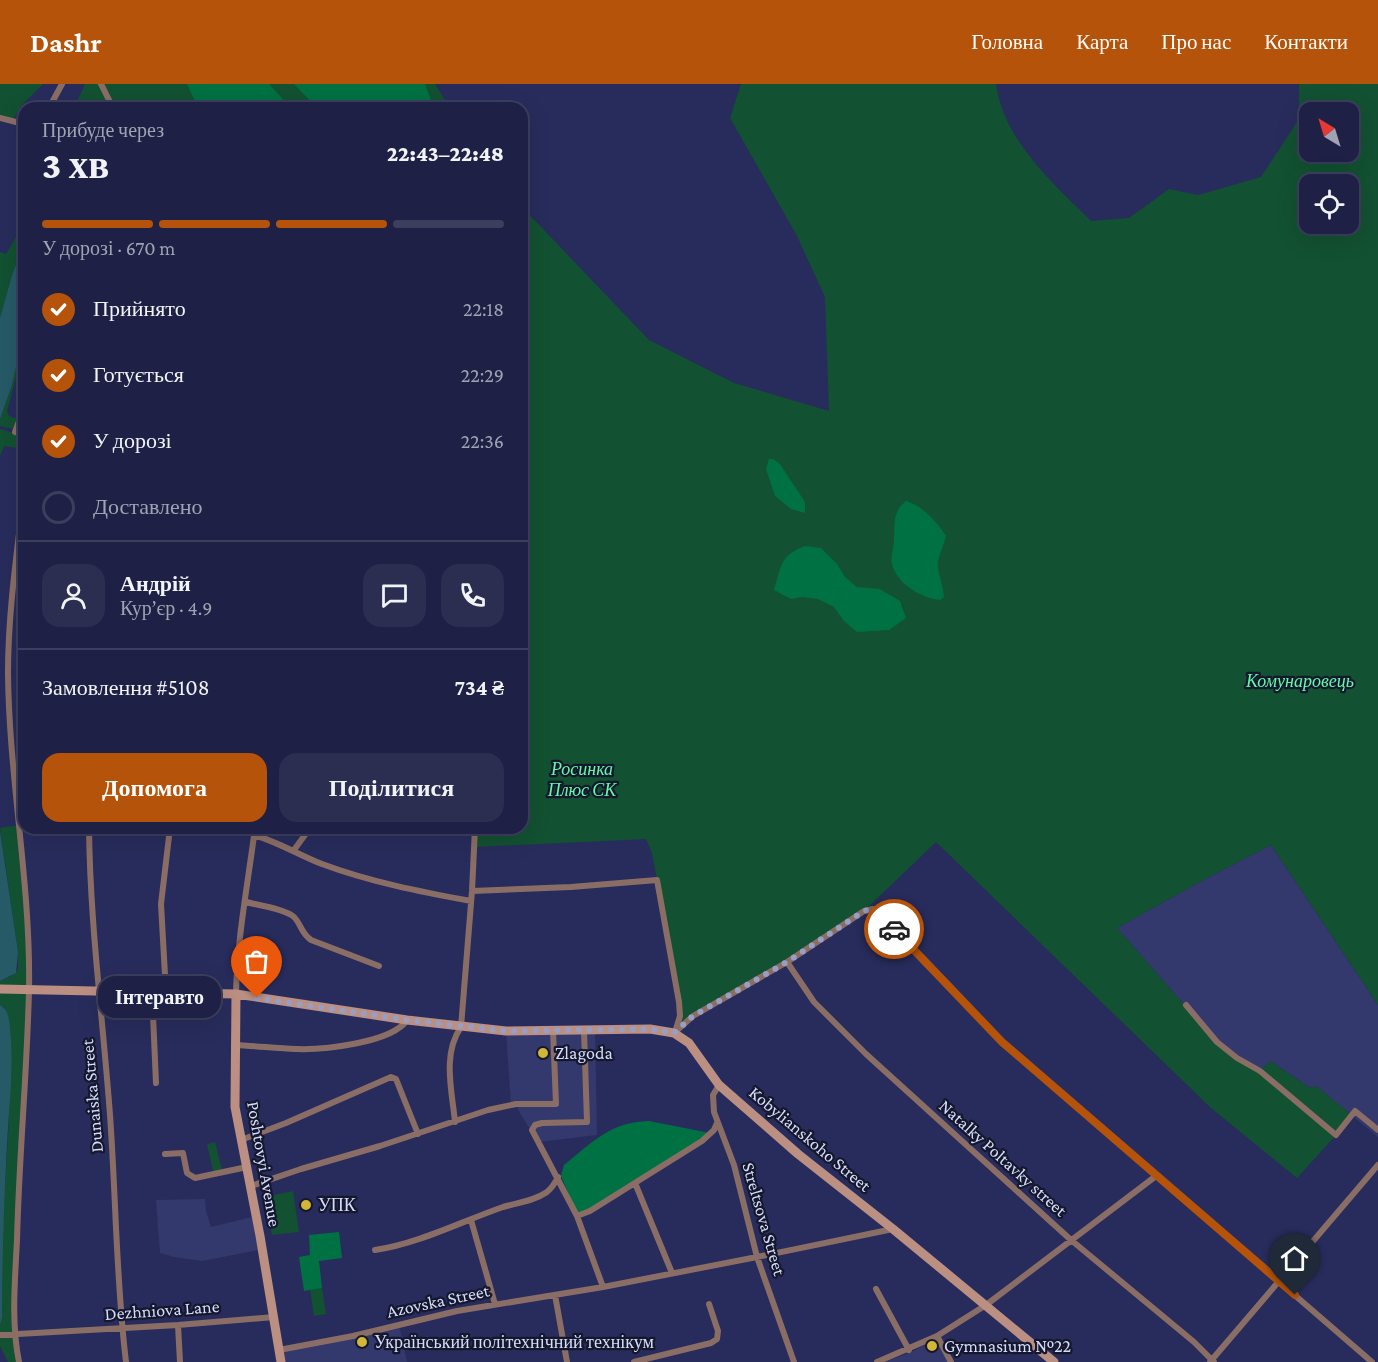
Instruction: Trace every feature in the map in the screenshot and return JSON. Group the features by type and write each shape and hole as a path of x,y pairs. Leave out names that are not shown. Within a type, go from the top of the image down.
{"main road":[{"path":"0,989 236,994 461,1027 506,1031 650,1029 674,1033"},
{"name":"Poshtovyi Avenue","path":"236,994 235,1107 281,1362"},
{"name":"Kobylianskoho Street","path":"674,1033 689,1043 720,1085 798,1154 1054,1362"}],"street":[{"path":"52,102 62,84"},
{"path":"101,84 110,102"},
{"path":"0,118 18,122"},
{"path":"18,547 9,629 8,674 18,808"},
{"path":"19,1362 14,1334 26,890 21,834"},
{"name":"Dunaiska Street","path":"89,834 98,991 110,1116 126,1362"},
{"path":"166,993 161,904 169,834"},
{"name":"Poshtovyi Avenue","path":"236,994 241,925 255,834"},
{"path":"261,834 321,864 358,876 471,901"},
{"path":"294,850 306,834"},
{"path":"455,1122 450,1050 454,1037 461,1027 475,834"},
{"path":"472,891 571,887 657,880 679,1002 680,1016 674,1033"},
{"path":"246,902 289,914 295,918 304,935 311,940 379,966"},
{"path":"674,1033 693,1016 787,962 864,911 873,909 1002,1042 1372,1362"},
{"name":"Natalky Poltavky street","path":"787,962 814,1002 849,1038 1071,1240 1194,1342 1211,1361"},
{"path":"152,992 156,1083"},
{"path":"1186,1005 1217,1042 1237,1058 1260,1071 1336,1135 1355,1111 1378,1130"},
{"path":"235,1045 296,1049 335,1046 384,1035 398,1029 407,1020"},
{"path":"251,1186 511,1104 556,1104 553,1030"},
{"path":"584,1030 587,1122 535,1125 532,1130 577,1216 603,1287"},
{"path":"241,1140 391,1077 396,1079 401,1087 417,1134"},
{"name":"Streltsova Street","path":"720,1085 715,1090 712,1102 717,1123 734,1165 757,1257 794,1362"},
{"path":"577,1216 590,1211 702,1141 714,1130 717,1123"},
{"path":"165,1154 183,1153 188,1173 195,1178 247,1167"},
{"path":"1211,1361 1378,1165"},
{"path":"877,1362 937,1336 986,1305 1156,1176"},
{"path":"375,1250 391,1248 545,1193 558,1177"},
{"path":"635,1183 672,1273"},
{"path":"471,1220 495,1304"},
{"name":"Azovska Street","path":"279,1350 495,1304 603,1287 893,1229"},
{"path":"876,1289 909,1350"},
{"path":"555,1296 567,1362"},
{"path":"634,1362 711,1343 717,1339 718,1331 709,1304"},
{"name":"Dezhniova Lane","path":"0,1335 274,1317"},
{"path":"178,1325 180,1362"},
{"path":"937,1336 951,1362"}],"shaded area":[{"path":"18,260 18,358 12,385 0,419 0,318"},
{"path":"0,831 18,952 16,973 0,981"},
{"path":"1271,845 1378,1005 1378,1137 1316,1086 1310,1088 1270,1061 1260,1071 1217,1042 1117,928"},
{"path":"0,1005 7,1012 9,1019 12,1057 0,1325"},
{"path":"595,1030 597,1135 538,1142 516,1104 511,1104 506,1031"},
{"path":"205,1199 211,1227 252,1217 258,1250 202,1261 160,1253 156,1200"},
{"name":"Український політехнічний технікум","path":"399,1324 407,1362 284,1362 282,1349"},
{"name":"Gymnasium №22","path":"937,1339 949,1362 885,1362 909,1353"}],"green space":[{"path":"0,84 43,84 25,102 18,102 18,111 11,123 0,119"},
{"path":"85,84 435,84 446,102 77,102"},
{"path":"187,84 269,84 286,102 195,102"},
{"path":"294,84 425,84 432,102 311,102"},
{"path":"741,84 996,84 1001,105 1019,142 1046,176 1091,221 1129,218 1169,189 1198,195 1261,177 1299,119 1299,162 1359,162 1359,102 1299,102 1299,84 1378,84 1378,1005 1271,845 1117,928 1217,1042 1260,1071 1270,1061 1310,1088 1316,1086 1352,1115 1297,1178 1211,1108 936,842 864,911 787,962 693,1016 674,1033 680,1016 652,853 646,839 474,847 475,834 528,834 528,213 649,340 734,383 829,411 825,297 796,234 730,118"},
{"path":"18,233 18,260 0,318 0,252 6,254"},
{"path":"18,358 18,370 7,411 9,416 18,419 13,429 0,426 0,419 12,385"},
{"path":"0,429 18,434 18,448 4,446 0,456"},
{"path":"769,459 780,464 805,502 805,513 791,509 775,496 766,469"},
{"path":"906,501 918,506 929,515 946,536 938,561 944,597 940,600 918,593 904,584 892,564 895,519 898,509"},
{"path":"805,546 821,548 837,564 845,577 857,587 880,589 900,601 906,618 889,630 857,632 844,621 834,607 818,599 802,597 791,599 774,590 780,568 786,558"},
{"path":"18,825 29,989 14,1333 19,1362 8,1362 0,1346 2,1241 9,1118 5,1008 0,1005 0,981 10,977 18,970 18,952 0,828"},
{"path":"649,1121 710,1133 589,1209 577,1213 561,1176 564,1165 593,1141 613,1129 635,1122"},
{"path":"215,1142 222,1170 213,1171 207,1144"},
{"path":"293,1191 299,1232 272,1235 265,1197"},
{"path":"339,1232 342,1258 319,1261 322,1288 304,1291 299,1257 310,1255 309,1235"},
{"path":"322,1288 326,1314 314,1316 310,1290"}],"way so far":[{"path":"257,998 407,1020 506,1031 650,1029 674,1033 693,1016 787,962 864,911 873,909 894,929"}],"place":[{"name":"Інтеравто","path":"257,998"},
{"name":"Zlagoda","path":"543,1053"},
{"name":"УПК","path":"306,1205"},
{"name":"Український політехнічний технікум","path":"362,1342"},
{"name":"Gymnasium №22","path":"932,1346"}],"route":[{"path":"894,929 1002,1042 1295,1295"}],"park label":[{"name":"Комунаровець","path":"1300,681"},
{"name":"Росинка Плюс СК","path":"582,779"}]}
